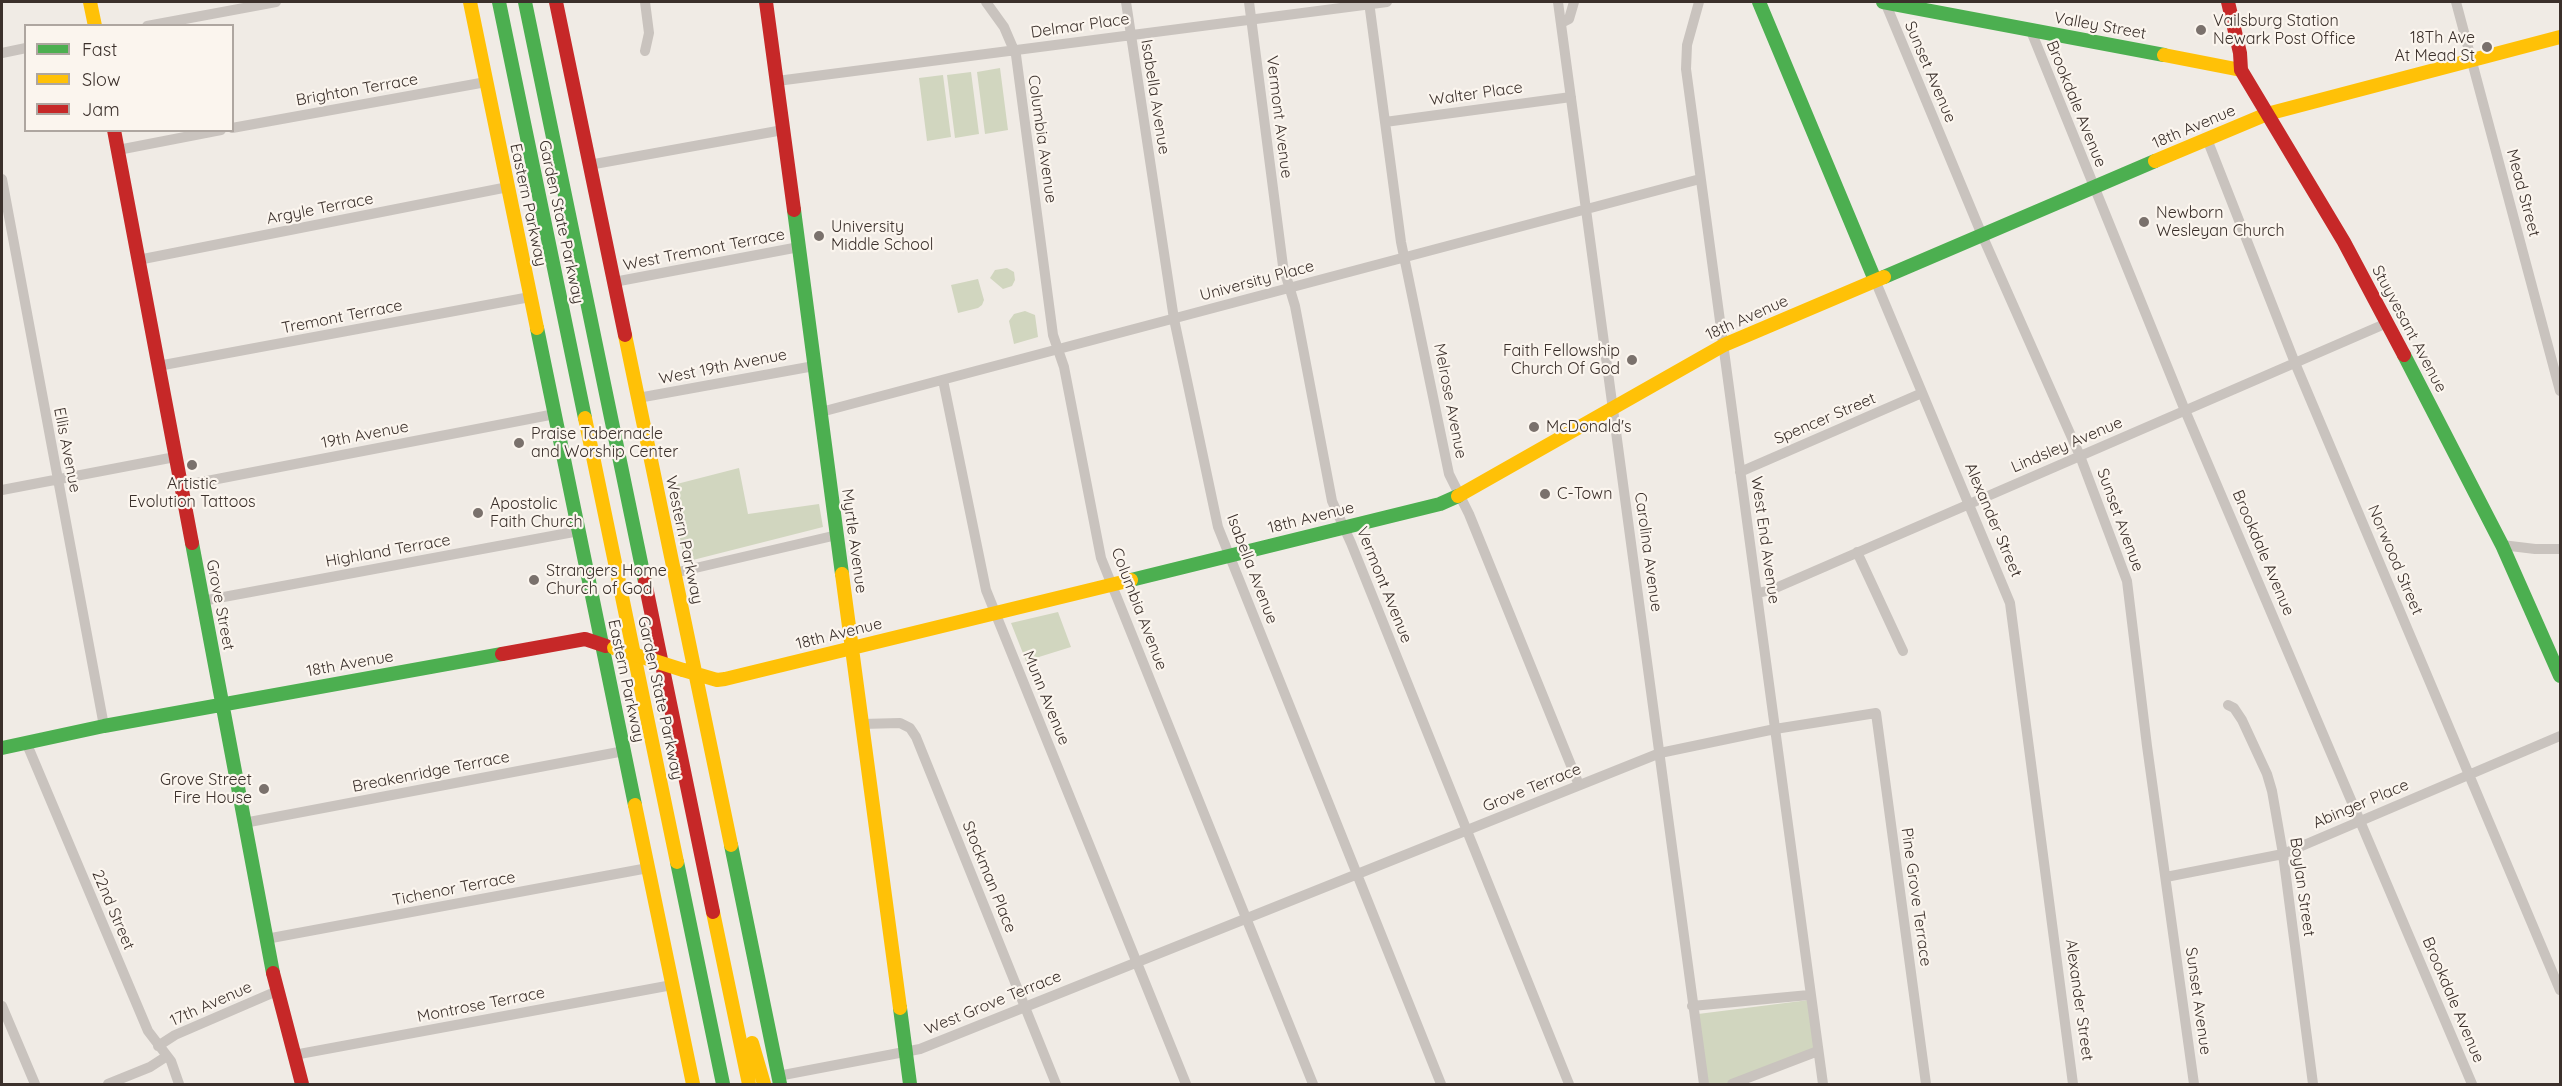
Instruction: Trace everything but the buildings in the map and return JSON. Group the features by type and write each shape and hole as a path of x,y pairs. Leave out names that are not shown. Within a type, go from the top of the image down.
{"main road":[{"path":"90,2 95,24"},
{"name":"Eastern Parkway","path":"470,2 579,531 607,646 624,751 693,1084"},
{"name":"Garden State Parkway","path":"497,2 723,1084"},
{"name":"Garden State Parkway","path":"525,2 749,1084"},
{"name":"Western Parkway","path":"556,2 675,573 689,671 779,1080"},
{"name":"Myrtle Avenue","path":"766,2 910,1084"},
{"name":"Alexander Street","path":"1759,2 1875,280"},
{"name":"Valley Street","path":"1884,2 2241,70"},
{"name":"Stuyvesant Avenue","path":"2228,2 2240,53 2241,70 2344,242 2387,323 2502,545 2560,676"},
{"name":"18th Avenue","path":"2,748 104,726 577,640 607,646 717,680 725,679 1440,504 1725,345 2207,139 2267,114 2560,37"},
{"name":"Grove Street","path":"114,132 266,939 277,991 303,1084"},
{"path":"711,901 764,1084"},
{"path":"705,999 717,1084"}],"street":[{"path":"158,24 276,2"},
{"path":"645,2 649,33 645,51"},
{"name":"Columbia Avenue","path":"986,2 1004,27 1014,50 1053,335 1064,367 1101,558 1313,1084"},
{"name":"Isabella Avenue","path":"1126,2 1174,319 1215,516 1441,1084"},
{"name":"Vermont Avenue","path":"1249,2 1283,266 1332,501 1569,1084"},
{"name":"Delmar Place","path":"777,81 1387,2"},
{"name":"Carolina Avenue","path":"1558,2 1704,1084"},
{"path":"1561,23 1569,19 1574,2"},
{"name":"West End Avenue","path":"1699,2 1687,45 1686,69 1758,593 1809,995 1823,1084"},
{"name":"Sunset Avenue","path":"1884,2 1982,235 2080,456 2127,581 2147,746 2194,1084"},
{"name":"Mead Street","path":"2456,2 2560,391"},
{"name":"Melrose Avenue","path":"1369,3 1404,258 1449,474 1469,514 1579,785"},
{"name":"Brookdale Avenue","path":"2031,31 2093,188 2472,1084"},
{"path":"2,53 24,48"},
{"name":"Brighton Terrace","path":"234,128 486,82"},
{"name":"Walter Place","path":"1385,122 1571,97"},
{"path":"589,165 783,130"},
{"path":"118,150 211,132"},
{"name":"Norwood Street","path":"2207,139 2295,363 2560,990"},
{"name":"Ellis Avenue","path":"2,179 104,726"},
{"name":"University Place","path":"820,412 1700,179"},
{"name":"Argyle Terrace","path":"138,260 508,187"},
{"name":"West Tremont Terrace","path":"614,282 799,247"},
{"name":"Alexander Street","path":"1875,280 2010,603 2073,1084"},
{"name":"Tremont Terrace","path":"158,366 530,297"},
{"name":"Lindsley Avenue","path":"1758,593 1771,590 2387,323"},
{"name":"West 19th Avenue","path":"638,398 814,366"},
{"name":"Munn Avenue","path":"944,380 984,584 1186,1084"},
{"name":"Spencer Street","path":"1740,472 1922,393"},
{"name":"19th Avenue","path":"181,486 555,414"},
{"path":"2,490 175,457"},
{"name":"Highland Terrace","path":"202,601 579,531"},
{"path":"675,573 837,535"},
{"path":"2502,545 2560,549"},
{"path":"1857,552 1903,651"},
{"name":"Boylan Street","path":"2228,705 2234,708 2242,720 2267,774 2277,814 2313,1084"},
{"name":"Grove Terrace","path":"1212,932 1660,753 1775,729 1876,713"},
{"name":"Pine Grove Terrace","path":"1876,713 1926,1084"},
{"name":"Stockman Place","path":"862,724 900,723 910,728 916,737 1056,1084"},
{"name":"Abinger Place","path":"2166,877 2283,854 2560,735"},
{"name":"22nd Street","path":"26,742 148,1031 174,1067 179,1084"},
{"name":"Breakenridge Terrace","path":"244,823 624,751"},
{"name":"Tichenor Terrace","path":"266,939 648,868"},
{"name":"West Grove Terrace","path":"779,1080 920,1049 1212,932"},
{"name":"Montrose Terrace","path":"294,1055 672,985"},
{"name":"17th Avenue","path":"158,1046 176,1035 277,991"},
{"path":"1692,1006 1809,995"},
{"path":"2,1006 35,1084"},
{"path":"1732,1084 1818,1051"},
{"path":"108,1084 150,1067 167,1056"}],"green space":[{"path":"1000,68 1008,130 985,134 977,72"},
{"path":"971,72 979,134 955,138 947,75"},
{"path":"943,75 951,137 927,141 919,78"},
{"path":"1007,268 1014,272 1015,280 1012,286 1003,289 990,278 995,270"},
{"path":"978,279 984,300 982,305 958,313 951,285"},
{"path":"1025,311 1035,315 1038,337 1014,344 1009,321 1014,314"},
{"path":"739,468 748,514 819,504 823,527 685,562 669,486"},
{"path":"1058,612 1071,647 1026,661 1011,623"},
{"path":"1809,1000 1815,1050 1724,1084 1707,1084 1698,1014"}],"traffic: fast":[{"path":"499,2 585,418"},
{"path":"525,2 645,582"},
{"path":"1759,2 1875,280"},
{"path":"1883,2 2164,55"},
{"path":"1884,277 2155,161"},
{"path":"794,210 842,574"},
{"path":"537,328 635,805"},
{"path":"2404,355 2502,545 2560,676"},
{"path":"1131,580 1440,504 1458,496"},
{"path":"192,543 273,973"},
{"path":"2,748 104,726 502,654"},
{"path":"731,845 780,1084"},
{"path":"677,862 723,1084"},
{"path":"900,1008 910,1084"}],"traffic: slow":[{"path":"90,2 95,24"},
{"path":"470,2 537,328"},
{"path":"2155,161 2267,114 2560,37"},
{"path":"2164,55 2241,70"},
{"path":"1458,496 1724,345 1884,277"},
{"path":"625,335 731,845"},
{"path":"585,418 677,862"},
{"path":"842,574 900,1008"},
{"path":"683,670 717,680 725,679 1131,580"},
{"path":"614,648 683,670"},
{"path":"635,805 693,1084"},
{"path":"713,912 749,1084"},
{"path":"752,1043 764,1084"}],"traffic: jam":[{"path":"556,2 625,335"},
{"path":"766,2 794,210"},
{"path":"2228,2 2240,53 2241,70 2344,242 2404,355"},
{"path":"114,132 192,543"},
{"path":"645,582 713,912"},
{"path":"502,654 585,639 606,646"},
{"path":"273,973 302,1084"}],"place":[{"name":"Vailsburg Station Newark Post Office","path":"2201,30"},
{"name":"18Th Ave At Mead St","path":"2487,47"},
{"name":"Newborn Wesleyan Church","path":"2144,222"},
{"name":"University Middle School","path":"819,236"},
{"name":"Faith Fellowship Church Of God","path":"1632,360"},
{"name":"McDonald's","path":"1534,427"},
{"name":"Praise Tabernacle and Worship Center","path":"519,443"},
{"name":"Artistic Evolution Tattoos","path":"192,465"},
{"name":"C-Town","path":"1545,494"},
{"name":"Apostolic Faith Church","path":"478,513"},
{"name":"Strangers Home Church of God","path":"534,580"},
{"name":"Grove Street Fire House","path":"264,789"}]}
